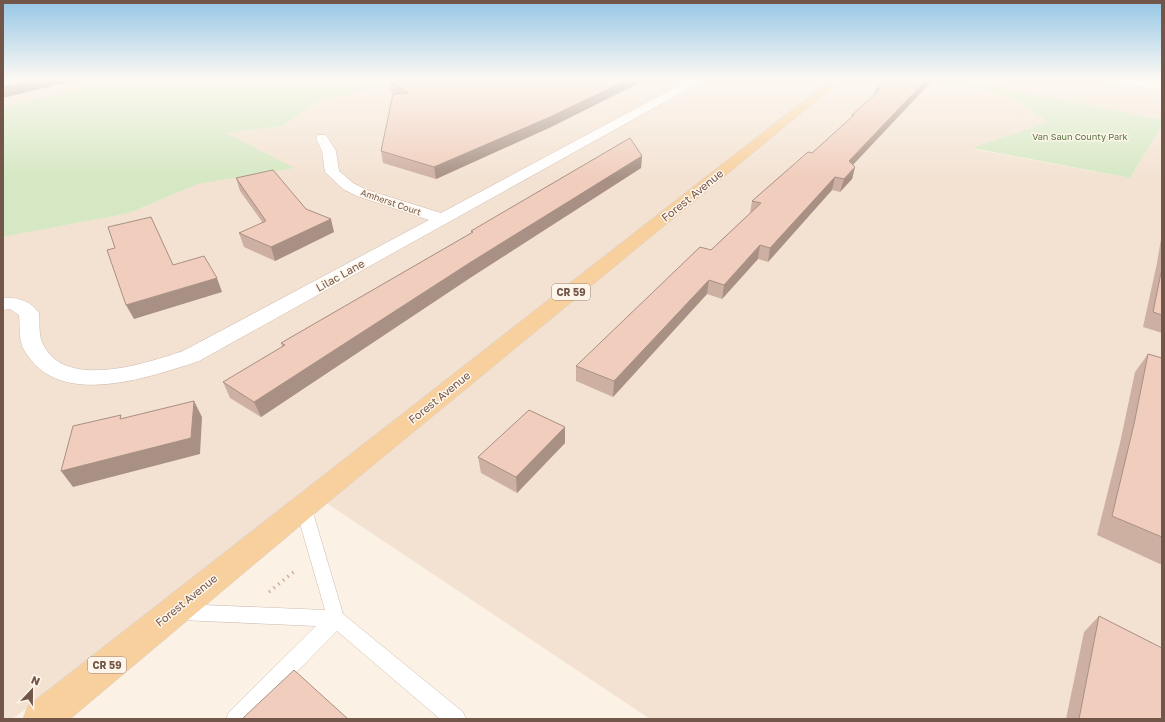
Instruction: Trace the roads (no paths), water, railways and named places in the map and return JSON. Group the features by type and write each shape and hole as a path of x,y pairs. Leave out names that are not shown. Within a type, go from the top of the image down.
{"main road":[{"name":"Forest Avenue","path":"41,719 303,506 797,112"}],"street":[{"name":"Lilac Lane","path":"3,304 14,303 29,313 33,348 43,362 65,374 101,377 144,371 191,356 639,112"},
{"name":"Amherst Court","path":"322,138 329,151 332,172 348,186 362,193 443,219"}],"lane":[{"path":"303,506 336,619 456,719"},
{"path":"173,611 336,619"},
{"path":"236,719 336,619"}],"park label":[{"name":"Van Saun County Park","path":"1080,136"}]}
